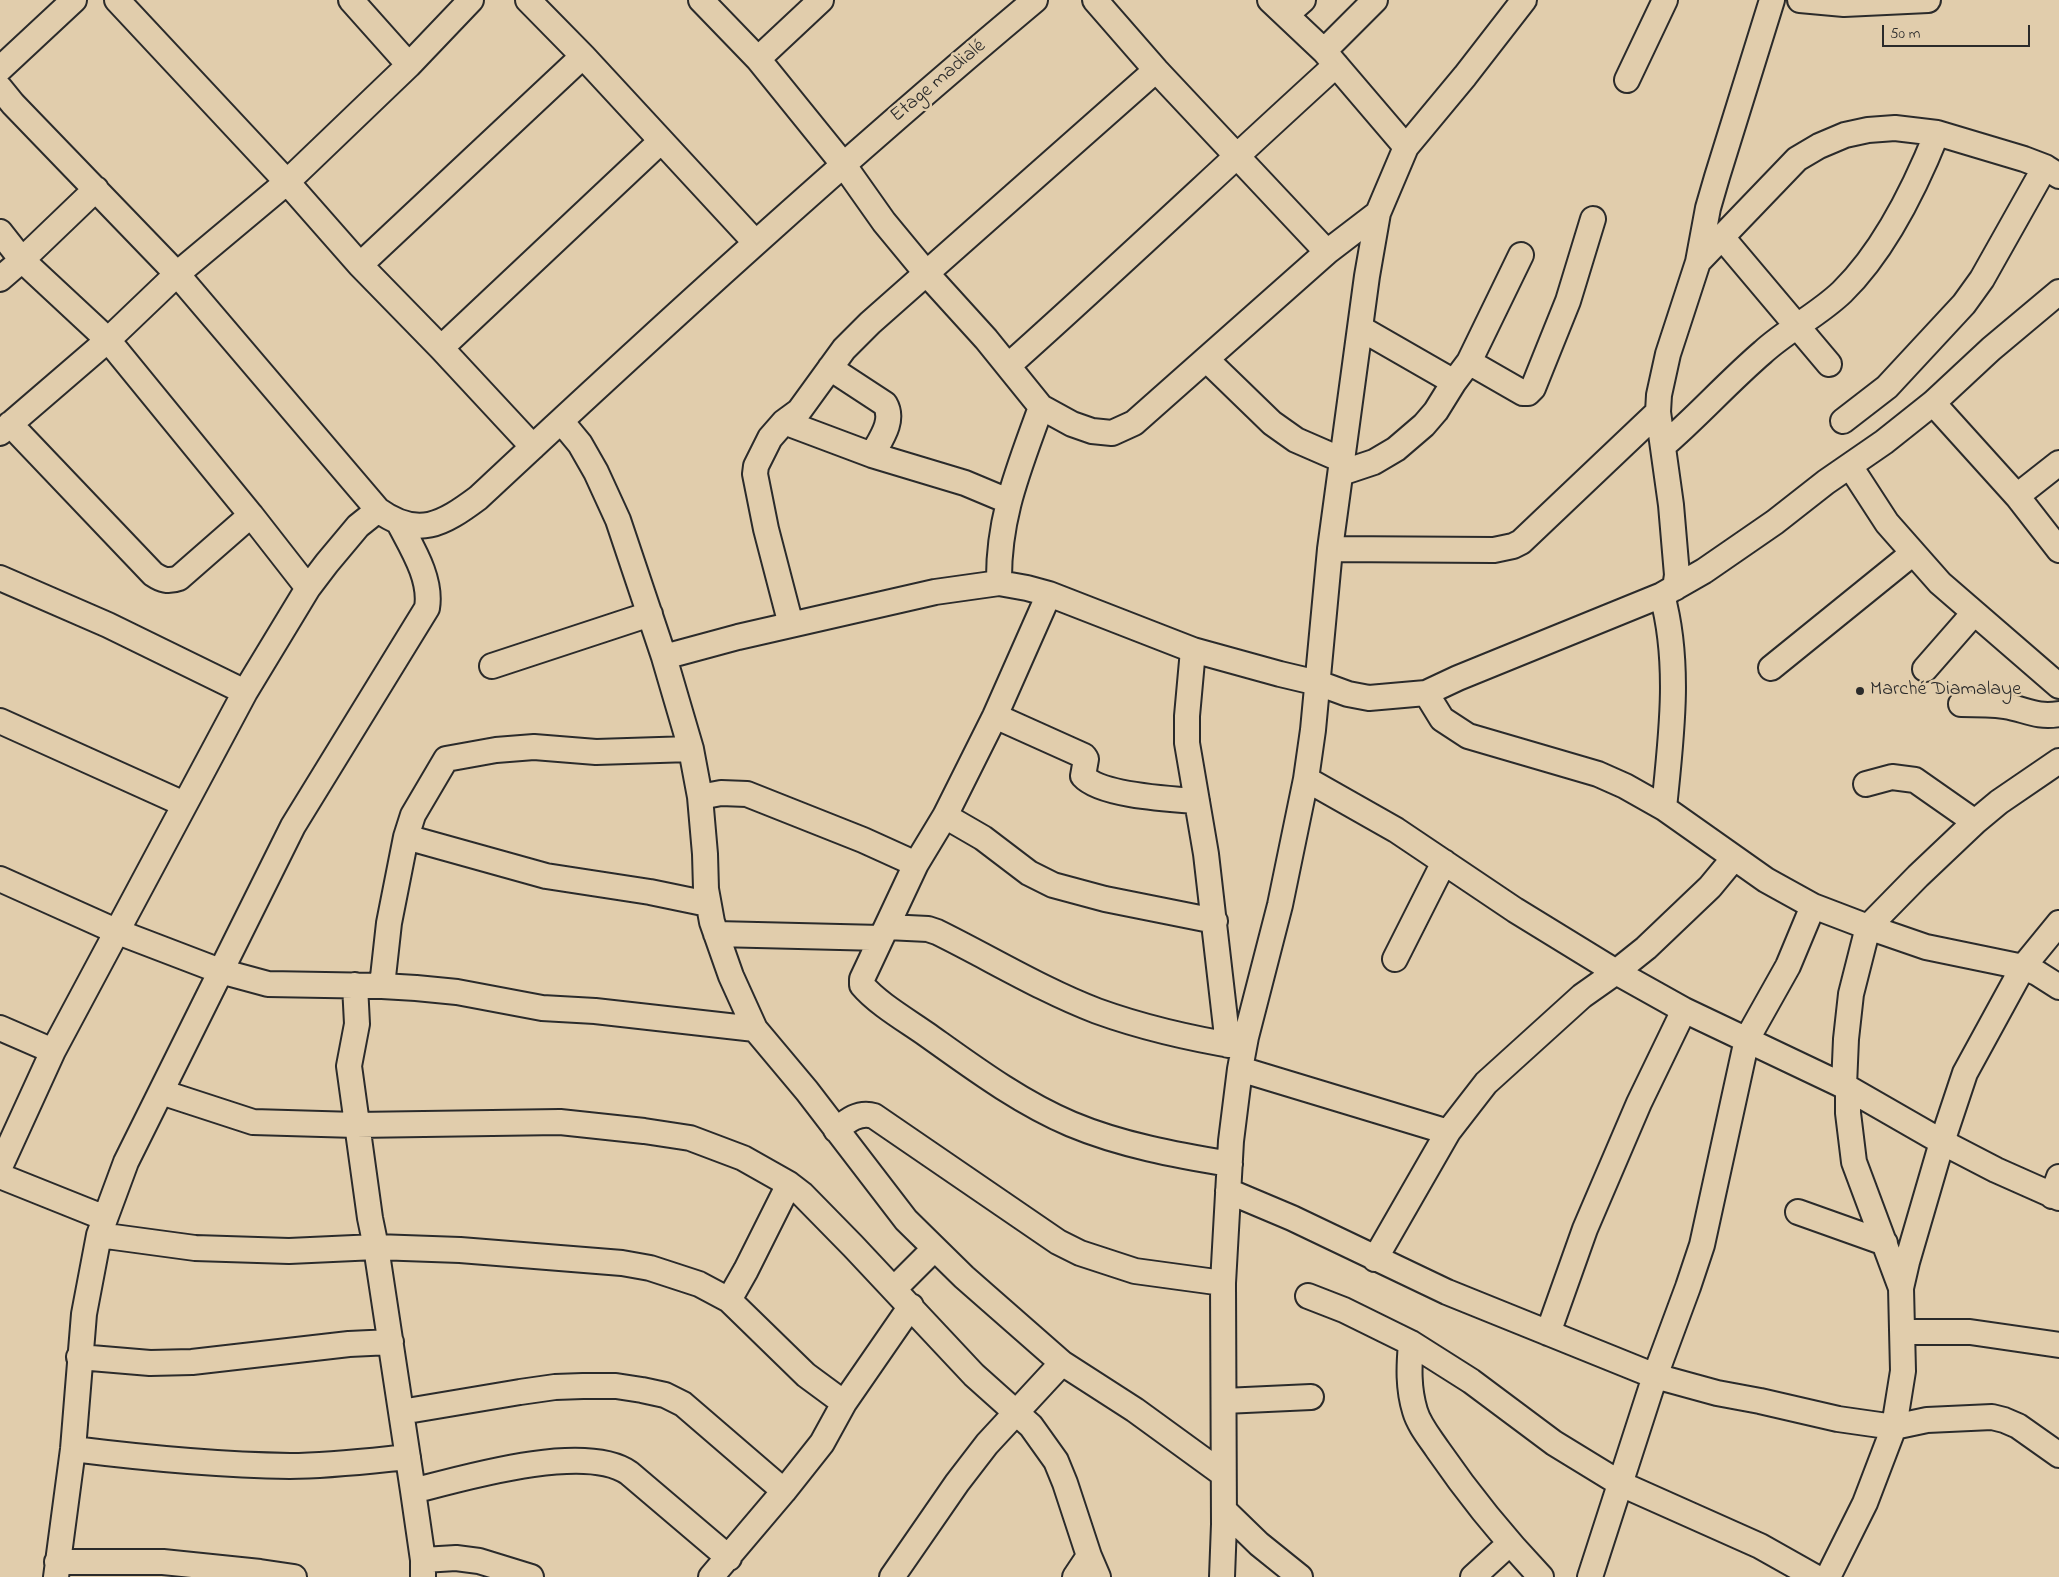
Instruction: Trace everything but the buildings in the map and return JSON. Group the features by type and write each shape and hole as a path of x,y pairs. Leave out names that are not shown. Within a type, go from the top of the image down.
{"street":[{"path":"0,70 74,0"},
{"path":"117,0 287,182 360,265 441,348 533,447"},
{"path":"351,0 409,64"},
{"path":"251,515 179,578 172,581 163,580 153,574 5,429 108,340 177,274 287,182 409,64 471,0"},
{"path":"528,0 754,242"},
{"path":"701,0 758,59 843,164 884,222 1041,407 1072,424 1092,431 1112,433 1134,423 1327,252 1378,213"},
{"path":"758,59 821,0"},
{"path":"1096,0 1156,70 1327,252"},
{"path":"1008,366 1111,274 1236,155 1330,58 1375,0"},
{"path":"1222,1577 1224,1510 1223,1283 1238,1054 1280,905 1306,779 1318,682 1330,550 1360,328 1378,213 1406,147 1492,43 1524,0"},
{"path":"1626,80 1665,0"},
{"path":"1664,808 1672,708 1669,591 1677,575 1658,412 1659,395 1668,354 1698,262 1708,208 1772,0"},
{"path":"1800,0 1844,4 1928,0"},
{"name":"Etage madialé","path":"400,523 425,526 441,523 456,515 478,498 754,242 1031,1"},
{"path":"1287,5 1406,147"},
{"path":"360,265 582,56"},
{"path":"791,625 766,529 756,474 756,466 770,438 784,422 799,411 844,349 870,323 1156,70"},
{"path":"4,103 96,190 177,274 378,510 400,523 416,556 428,588 427,608 384,681 293,826 126,1162 102,1226 84,1314 73,1449 56,1570 163,1562 294,1577"},
{"path":"1698,262 1721,236 1797,160 1819,146 1844,135 1868,130 1895,128 1937,133 2024,159 2052,172 1964,304 1887,387 1843,421"},
{"path":"1663,446 1762,352 1842,292 1875,251 1920,174 1937,133"},
{"path":"441,348 661,141"},
{"path":"0,279 96,190"},
{"path":"1468,362 1523,393 1528,393 1533,388 1568,301 1593,220"},
{"path":"0,232 22,260 108,340 308,588"},
{"path":"1721,236 1829,364"},
{"path":"1207,360 1272,423 1296,440 1341,466 1374,462 1412,437 1436,411 1468,362 1521,255"},
{"path":"664,657 738,637 935,592 999,583 1049,594 1193,650 1280,674 1318,682 1348,694 1368,698 1426,693 1669,591 1704,571 1768,527 1884,442 1933,403 1998,343 2059,292"},
{"path":"1360,328 1454,382"},
{"path":"830,368 885,404 889,410 888,423 872,455"},
{"path":"1933,403 2016,496 2059,550"},
{"path":"999,583 999,555 1008,501 1041,407"},
{"path":"1330,550 1494,550 1513,546 1538,526 1658,412"},
{"path":"561,421 580,444 596,472 614,512 664,657 691,749 700,797 708,904 716,934 741,1002 756,1029 807,1090 906,1220 934,1249 1004,1314 1062,1362 1135,1410 1223,1474"},
{"path":"784,422 872,455 965,483 1008,501"},
{"path":"2016,496 2059,463"},
{"path":"1850,466 1887,523 1940,583 2059,686"},
{"path":"0,1167 53,1051 245,692 308,588 341,544 358,526 378,510"},
{"path":"1771,668 1913,553"},
{"path":"0,578 108,626 245,692"},
{"path":"1049,594 995,716 945,816 916,864 862,979 862,985 941,1045 1010,1091 1051,1114 1096,1134 1167,1152 1230,1164"},
{"path":"1925,668 1974,613"},
{"path":"492,666 650,614"},
{"path":"1193,650 1187,716 1187,743 1238,1054"},
{"path":"1426,693 1442,719 1468,736 1598,774 1625,786 1664,808 1766,880 1813,906 1868,928 1926,947 2023,967 2037,973 2059,987"},
{"path":"1961,704 2007,706 2024,712 2047,716 2059,714"},
{"path":"995,716 1084,756 1086,759 1083,776 1092,783 1138,795 1197,801"},
{"path":"0,721 184,804"},
{"path":"382,986 389,923 406,838 413,815 421,799 446,759 496,750 534,748 596,752 691,749"},
{"path":"1901,1288 1854,1162 1850,1143 1846,1087 1846,1039 1851,994 1868,928 1918,876 1975,822 1999,802 2059,761"},
{"path":"1866,784 1892,778 1915,780 1975,822"},
{"path":"1306,779 1396,830 1514,910 1616,972 1684,1010 1846,1087 1942,1142 2057,1191"},
{"path":"700,797 721,793 747,794 863,840 916,864"},
{"path":"945,816 983,838 1029,873 1053,885 1122,902 1215,921"},
{"path":"406,838 546,876 650,892 708,904"},
{"path":"1375,1259 1448,1132 1486,1083 1582,996 1646,948 1710,887 1734,858"},
{"path":"1395,959 1444,862"},
{"path":"0,879 118,932 220,971 268,984 382,986 457,992 542,1008 595,1011 756,1029"},
{"path":"1590,1577 1598,1547 1622,1484 1655,1376 1702,1245 1747,1039 1788,966 1813,906"},
{"path":"1828,1577 1864,1503 1894,1427 1903,1371 1901,1288 1942,1142 1966,1073 2023,967 2059,924"},
{"path":"716,934 884,933 928,929 1054,992 1098,1011 1238,1054 1448,1132"},
{"path":"355,985 357,1024 349,1066 356,1125 391,1342 423,1569 456,1558 479,1561 531,1577"},
{"path":"1548,1332 1585,1229 1639,1103 1684,1010"},
{"path":"0,1028 53,1051"},
{"path":"160,1092 252,1122 356,1125 560,1122 690,1138 743,1158 790,1184 911,1306 974,1375 1031,1426 1056,1461 1098,1577"},
{"path":"836,1130 859,1115 868,1114 874,1116 1058,1242 1080,1253 1135,1270 1223,1283"},
{"path":"0,1176 102,1226 195,1248 308,1251 376,1247 460,1250 622,1263 650,1268 699,1284 729,1300 800,1370 844,1403"},
{"path":"729,1300 790,1184"},
{"path":"1228,1191 1292,1218 1447,1292 1655,1376 1717,1394 1760,1401 1838,1419 1894,1427 1927,1420 1992,1417 2018,1426 2059,1455"},
{"path":"1798,1212 1885,1244"},
{"path":"894,1289 934,1249"},
{"path":"1308,1296 1344,1310 1411,1343 1471,1381 1554,1443 1622,1484 1760,1546 1815,1577"},
{"path":"712,1577 822,1443 844,1403 911,1306"},
{"path":"1903,1332 1970,1332 2059,1344"},
{"path":"79,1357 150,1362 192,1362 349,1344 391,1342"},
{"path":"1411,1343 1409,1374 1412,1398 1419,1422 1454,1473 1510,1544 1541,1577"},
{"path":"892,1577 957,1483 1016,1411 1062,1362"},
{"path":"401,1412 555,1387 616,1386 642,1390 665,1395 682,1404 784,1491"},
{"path":"1224,1401 1311,1397"},
{"path":"73,1449 162,1460 290,1466 408,1457"},
{"path":"413,1491 501,1468 568,1462 610,1464 629,1473 729,1558"},
{"path":"1224,1510 1259,1544 1300,1577"},
{"path":"1473,1577 1510,1544"},
{"path":"1075,1577 1089,1556"}],"place":[{"name":"Marché Diamalaye","path":"1860,691"}]}
